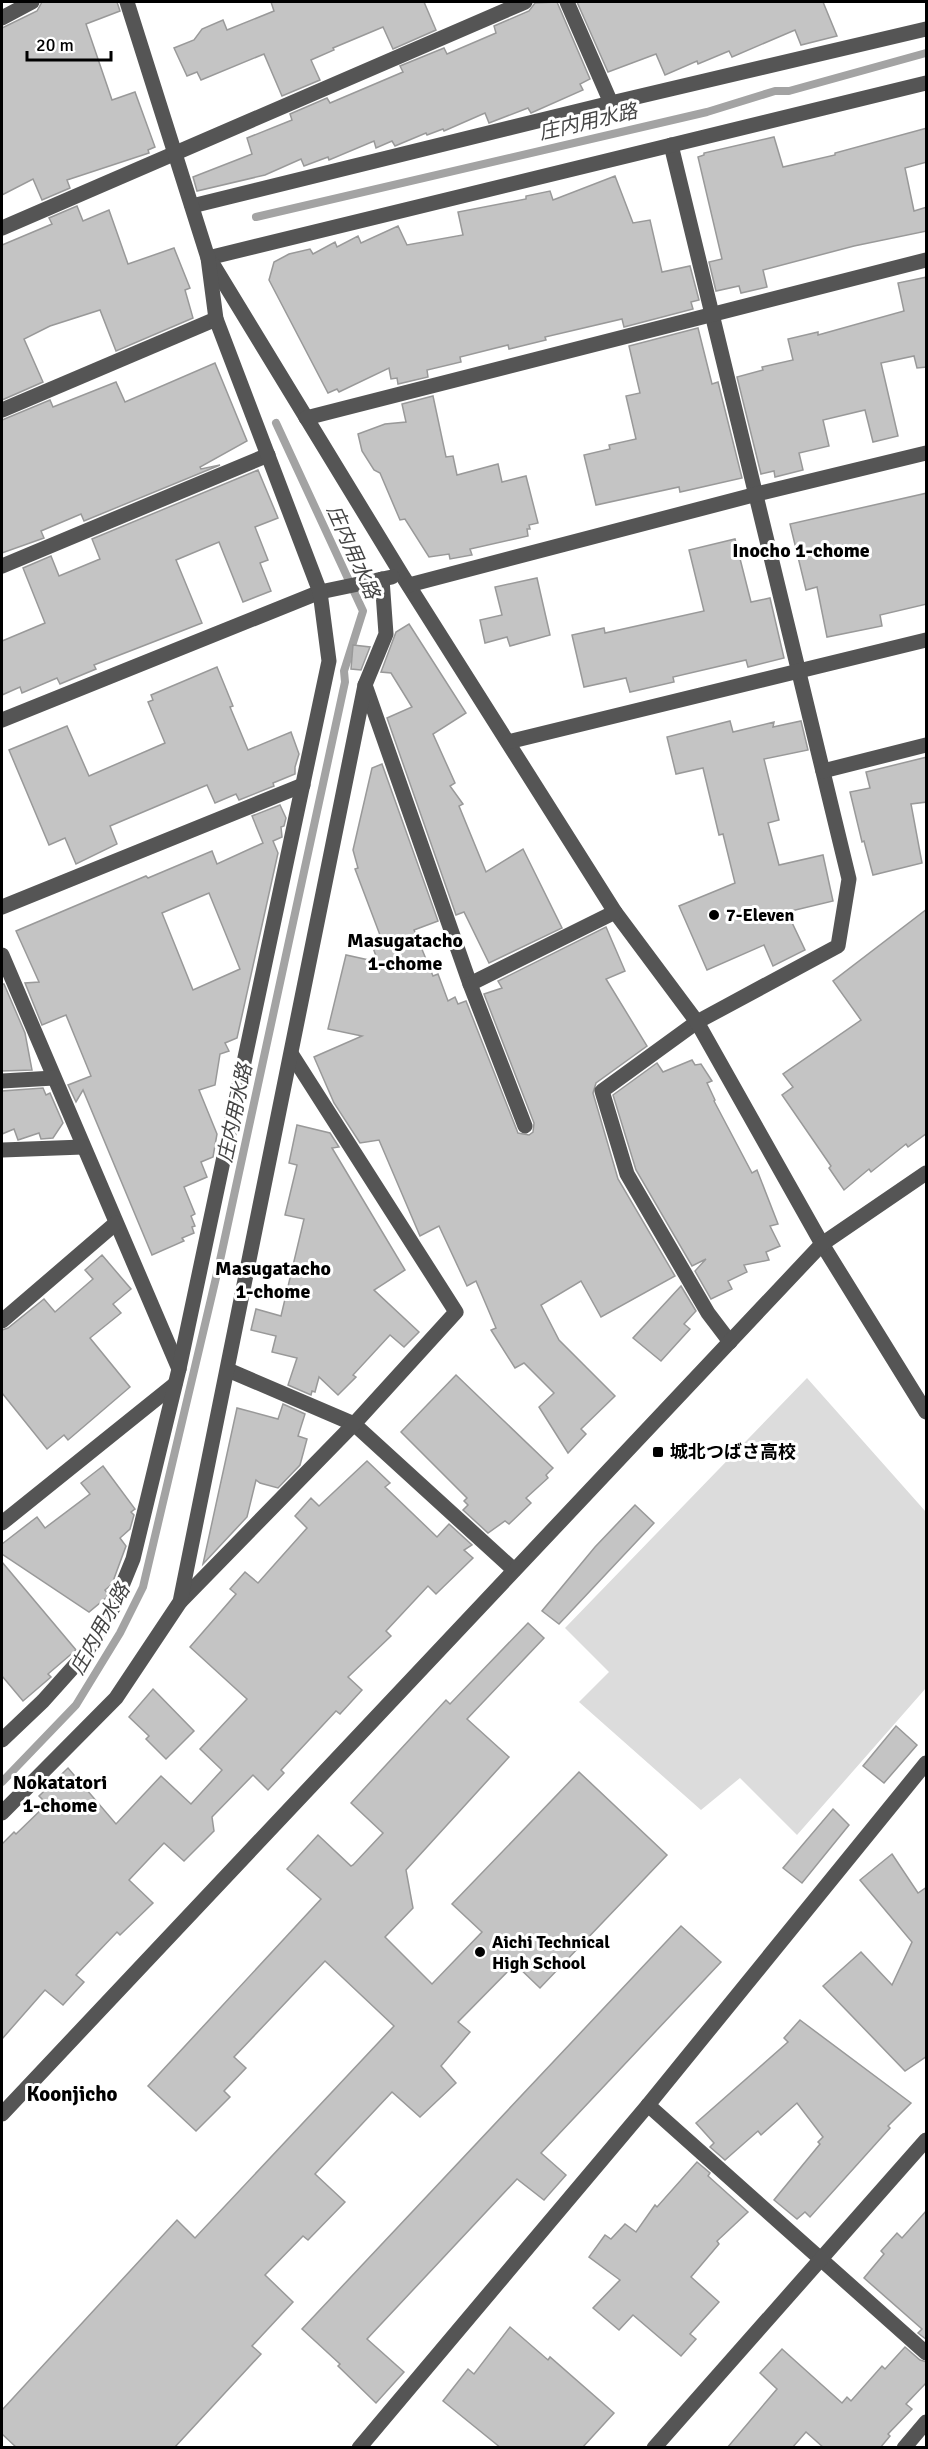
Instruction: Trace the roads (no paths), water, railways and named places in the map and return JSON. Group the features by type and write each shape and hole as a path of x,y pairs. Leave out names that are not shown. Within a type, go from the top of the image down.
{"street":[{"path":"2,18 32,2"},
{"path":"2,1740 43,1701 86,1653 113,1608 133,1560 179,1369 329,661 320,592 216,319 208,258 127,2"},
{"path":"2,228 525,2"},
{"path":"567,2 611,103"},
{"path":"192,206 611,103 927,29"},
{"path":"208,258 927,83"},
{"path":"671,145 849,879 838,946 698,1022 602,1091 627,1174 708,1313 730,1342"},
{"path":"208,258 405,580 615,912 698,1022 822,1245 927,1412"},
{"path":"306,418 927,260"},
{"path":"2,410 216,319"},
{"path":"2,720 320,592 378,580 405,580 927,453"},
{"path":"2,566 268,455"},
{"path":"180,1602 365,685 386,634 378,580"},
{"path":"508,742 927,640"},
{"path":"365,685 470,984 525,1126"},
{"path":"823,771 927,745"},
{"path":"2,907 303,785"},
{"path":"470,984 615,912"},
{"path":"2,955 179,1369"},
{"path":"2,1813 116,1698 180,1602 354,1424 456,1312 291,1055"},
{"path":"2,1081 54,1078"},
{"path":"2,1150 83,1147"},
{"path":"2,2114 822,1245 927,1173"},
{"path":"2,1321 116,1223"},
{"path":"228,1370 354,1424 514,1570"},
{"path":"2,1523 175,1384"},
{"path":"359,2448 648,2104 927,1763"},
{"path":"648,2104 927,2353"},
{"path":"654,2448 927,2140"},
{"path":"904,2448 927,2422"}],"waterway":[{"name":"庄内用水路","path":"256,217 707,112 775,91 789,91 926,53"},
{"name":"庄内用水路","path":"2,1782 76,1705 120,1633 143,1587 219,1265 345,682 344,671 363,611 276,423"}],"place":[{"name":"7-Eleven","path":"714,915"},
{"name":"城北つばさ高校","path":"658,1452"},
{"name":"Aichi Technical High School","path":"480,1952"}],"district":[{"name":"Inocho 1-chome","path":"801,550"},
{"name":"Masugatacho 1-chome","path":"405,952"},
{"name":"Masugatacho 1-chome","path":"273,1280"},
{"name":"Nokatatori 1-chome","path":"60,1794"},
{"name":"Koonjicho","path":"72,2094"}]}
